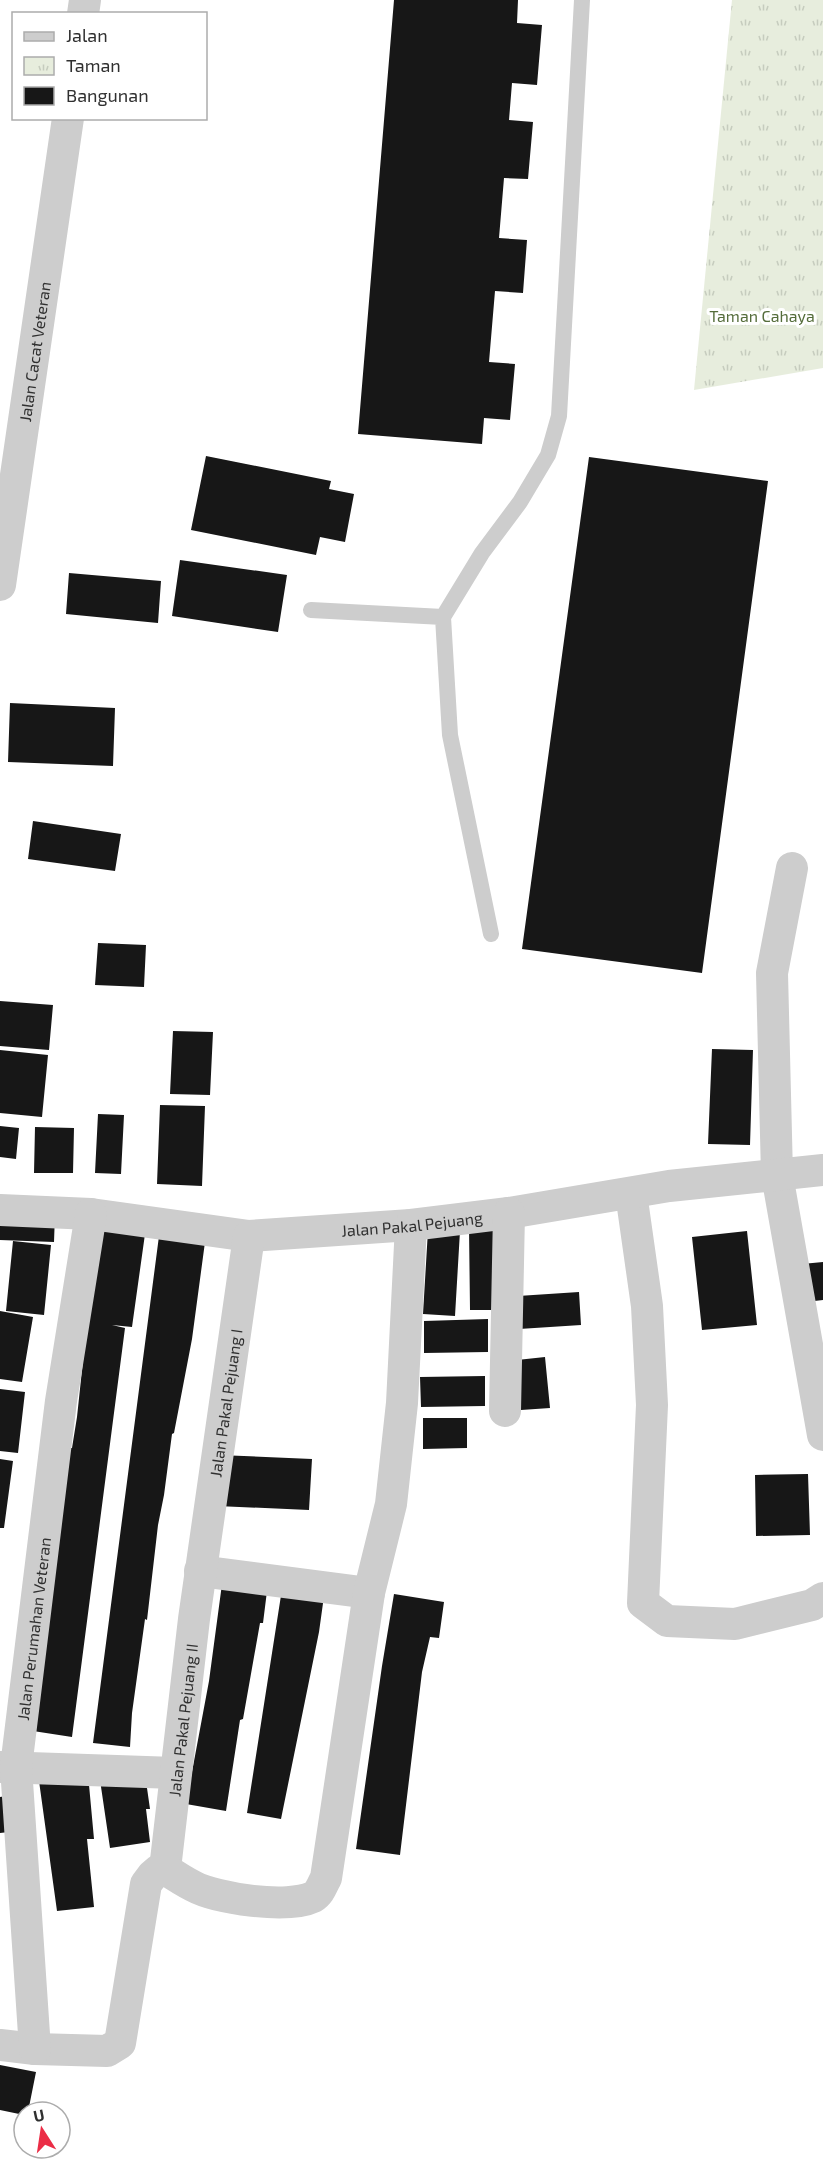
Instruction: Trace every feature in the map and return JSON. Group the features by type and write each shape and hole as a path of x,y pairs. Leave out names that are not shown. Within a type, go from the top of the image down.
{"street":[{"name":"Jalan Cacat Veteran","path":"0,585 68,120"},
{"path":"792,868 772,973 772,1053 777,1175 823,1435"},
{"name":"Jalan Pakal Pejuang","path":"0,1210 91,1214 249,1236 411,1225 509,1213 669,1186 823,1170"},
{"path":"631,1193 646,1306 652,1406 643,1603 667,1621 735,1624 812,1605 823,1598"},
{"path":"505,1412 509,1213"},
{"name":"Jalan Perumahan Veteran","path":"35,2049 8,1767 61,1401 91,1214"},
{"path":"0,2045 35,2049 107,2051 120,2043 146,1884 159,1870 165,1869 194,1887 244,1901 302,1900 314,1896 320,1890 326,1878 369,1593 391,1504 399,1439 411,1225"},
{"name":"Jalan Pakal Pejuang I","path":"200,1571 249,1236"},
{"path":"200,1571 369,1593"},
{"name":"Jalan Pakal Pejuang II","path":"165,1869 200,1571"},
{"path":"8,1767 175,1773"}],"lane":[{"path":"491,934 450,735 443,617 482,553 520,502 548,455 559,416 582,0"},
{"path":"310,610 443,617"}],"green space":[{"name":"Taman Cahaya","path":"732,0 823,0 823,368 694,390"}],"building":[{"path":"394,0 518,0 517,23 542,25 537,85 512,83 509,120 533,122 528,179 504,178 499,238 527,240 523,293 495,291 489,362 515,364 510,420 484,418 482,444 358,434"},
{"path":"206,456 331,481 329,489 354,494 345,542 320,537 316,555 191,530"},
{"path":"589,457 768,481 702,973 522,949"},
{"path":"180,560 287,575 278,632 172,616"},
{"path":"69,573 161,581 158,623 66,614"},
{"path":"10,703 115,708 113,766 8,762"},
{"path":"33,821 121,834 115,871 28,859"},
{"path":"98,943 146,945 144,987 95,985"},
{"path":"0,1001 53,1005 49,1050 0,1046"},
{"path":"173,1031 213,1032 210,1095 170,1094"},
{"path":"712,1049 753,1050 750,1145 708,1144"},
{"path":"0,1050 48,1055 42,1117 0,1113"},
{"path":"160,1105 205,1106 202,1186 157,1184"},
{"path":"98,1114 124,1115 121,1174 95,1173"},
{"path":"0,1126 19,1128 16,1159 0,1157"},
{"path":"35,1127 74,1128 73,1173 34,1173"},
{"path":"0,1212 55,1214 54,1242 0,1240"},
{"path":"469,1227 497,1227 498,1310 470,1310"},
{"path":"97,1229 145,1234 132,1327 112,1325 125,1328 72,1737 33,1731 70,1448 72,1448 77,1417"},
{"path":"428,1230 460,1231 455,1316 423,1314"},
{"path":"747,1231 757,1325 702,1330 692,1237"},
{"path":"159,1236 205,1242 192,1339 172,1434 158,1525 147,1620 145,1619 132,1713 130,1747 93,1743"},
{"path":"13,1241 51,1245 44,1315 6,1311"},
{"path":"823,1262 823,1300 806,1302 802,1264"},
{"path":"579,1292 581,1325 519,1329 518,1296"},
{"path":"0,1311 33,1317 22,1382 0,1379"},
{"path":"488,1319 488,1352 424,1353 424,1321"},
{"path":"545,1357 550,1408 521,1410 517,1360"},
{"path":"485,1376 485,1406 421,1407 420,1377"},
{"path":"0,1389 25,1392 18,1453 0,1451"},
{"path":"423,1418 467,1418 467,1448 423,1449"},
{"path":"219,1455 312,1459 309,1510 217,1506"},
{"path":"0,1459 13,1461 4,1528 0,1528"},
{"path":"808,1474 810,1535 756,1536 755,1475"},
{"path":"222,1584 267,1591 263,1623 260,1623 243,1719 240,1720 226,1811 186,1804 209,1681"},
{"path":"282,1589 324,1596 319,1632 281,1819 247,1813"},
{"path":"394,1594 444,1602 439,1638 430,1637 422,1672 400,1855 356,1849"},
{"path":"88,1774 94,1839 87,1839 94,1907 57,1911 39,1781"},
{"path":"145,1774 150,1809 146,1809 150,1842 110,1848 100,1780"},
{"path":"6,1796 9,1832 0,1833 0,1797"},
{"path":"0,2065 36,2072 30,2100 12,2100 12,2112 0,2110"}]}
